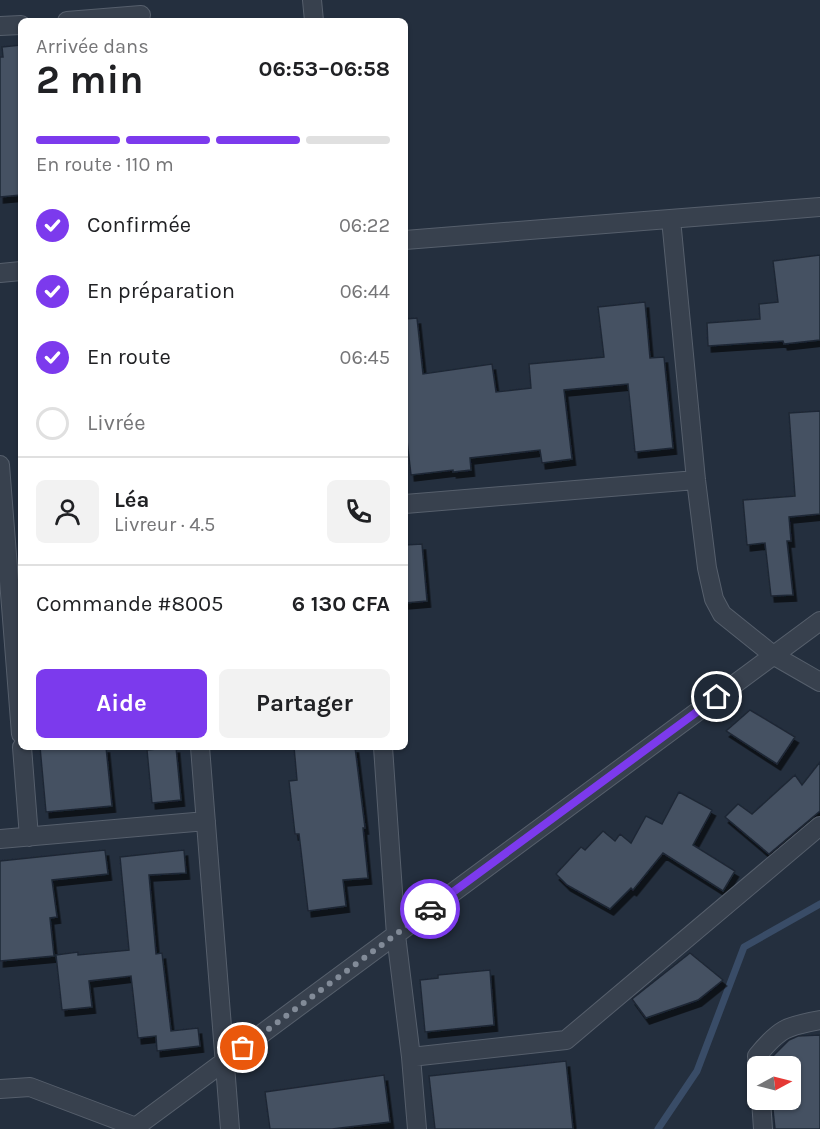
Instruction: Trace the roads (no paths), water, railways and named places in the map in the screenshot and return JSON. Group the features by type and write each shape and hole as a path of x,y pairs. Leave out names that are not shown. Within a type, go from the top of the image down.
{"street":[{"path":"312,0 314,18"},
{"path":"91,18 140,12"},
{"path":"0,26 18,25"},
{"path":"408,240 820,207"},
{"path":"671,219 696,480 707,568 714,599 722,614 773,655 820,682"},
{"path":"0,273 18,271"},
{"path":"0,465 3,534 18,701"},
{"path":"408,504 696,480"},
{"path":"0,1089 30,1087 135,1128 820,621"},
{"path":"22,750 29,837"},
{"path":"200,750 230,1129"},
{"path":"383,750 396,934 417,1129"},
{"path":"0,839 206,821"},
{"path":"411,1057 566,1040 820,826"},
{"path":"757,1056 774,1036 795,1025 820,1020"},
{"path":"762,1110 763,1129"}],"waterway":[{"path":"658,1129 697,1071 744,947 820,904"}]}
